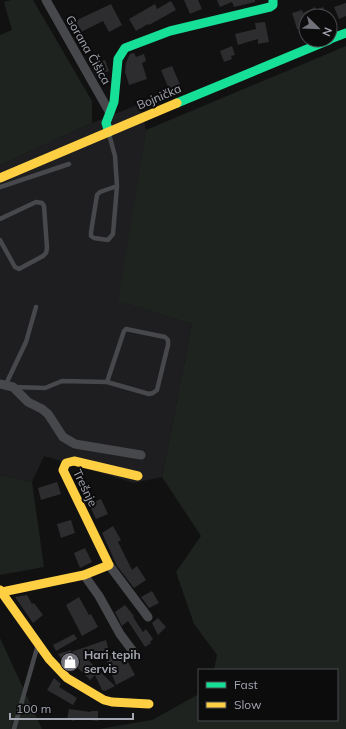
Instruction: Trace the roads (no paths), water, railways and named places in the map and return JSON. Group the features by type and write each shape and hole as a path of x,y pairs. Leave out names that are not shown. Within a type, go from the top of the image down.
{"street":[{"name":"Gorana Čišica","path":"46,0 110,113"},
{"name":"Gorana Čišica","path":"109,132 106,123 114,102 118,59 125,48 170,31 270,7 273,5 273,0"},
{"name":"Bojnička","path":"0,178 309,48"},
{"path":"6,385 28,402 42,409 48,414 57,430 67,441 75,444 141,455"},
{"name":"Trešnje","path":"109,565 63,470 63,466 69,461 74,461 138,476"},
{"path":"148,617 109,565 84,575 1,591 17,616 49,659 67,678 95,696 112,702 149,704"},
{"path":"84,575 99,596 120,634 135,654"}],"lane":[{"path":"109,132 115,156 117,186 113,234 108,240 94,238 91,236 91,232 97,195 100,192 117,186"},
{"path":"0,187 69,164"},
{"path":"0,219 36,202 42,203 44,206 47,248 43,256 20,269 17,269 15,268 0,240"},
{"path":"36,307 26,342 6,385 44,388 62,381 107,382 149,394 153,393 157,390 168,340 165,337 126,329 124,331 107,382"},
{"path":"14,729 38,644"}],"place":[{"name":"Hari tepih servis","path":"70,662"}]}
